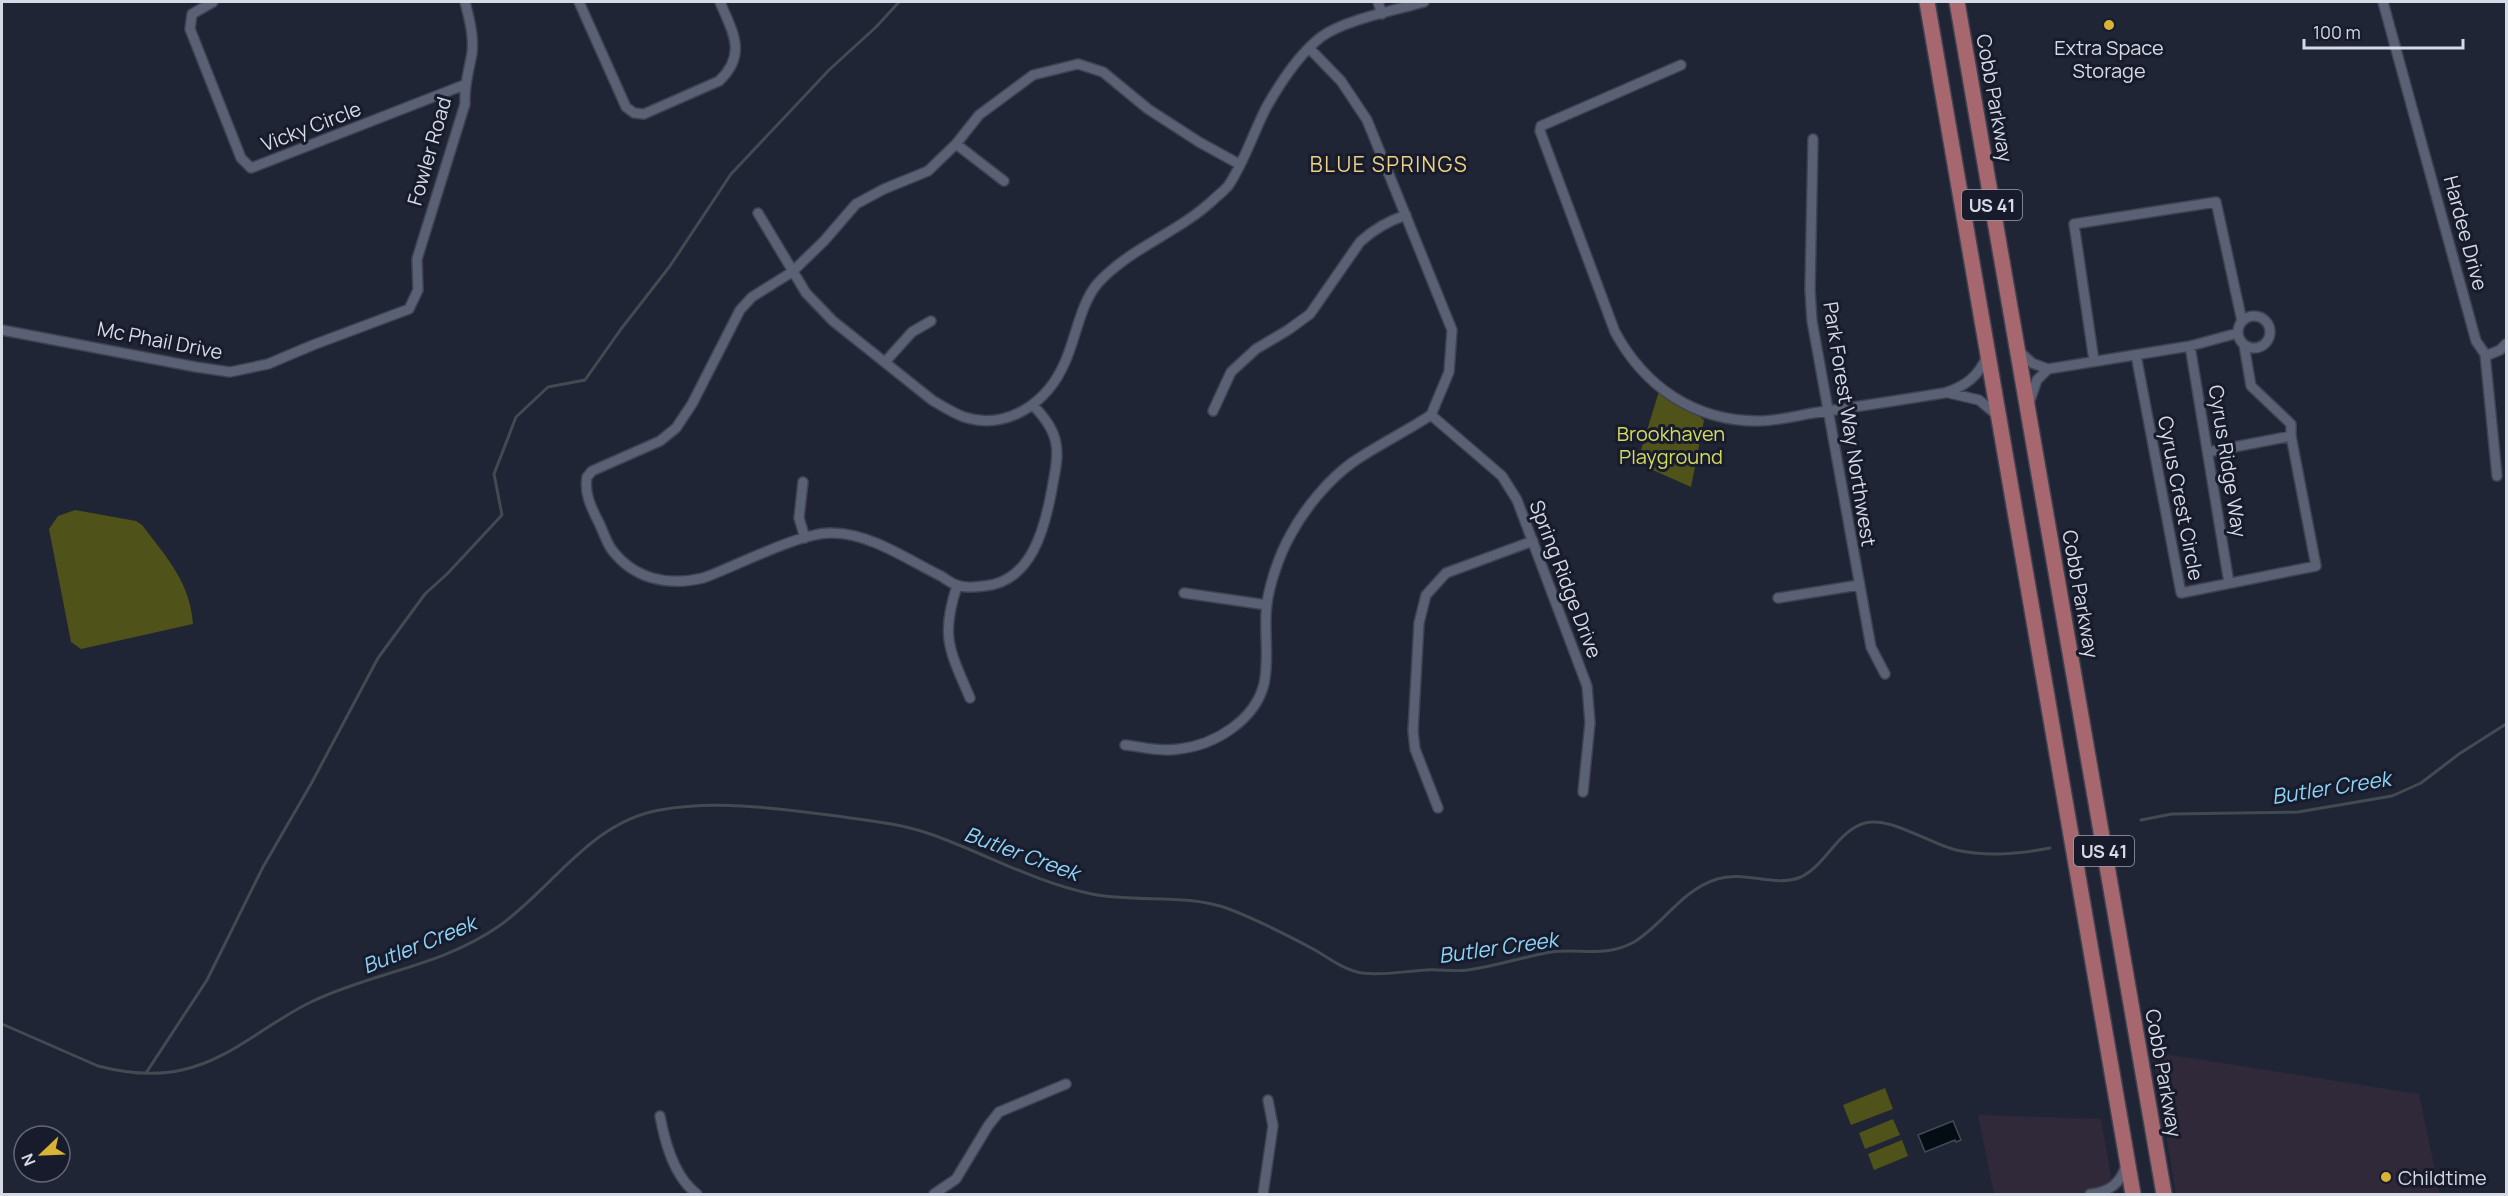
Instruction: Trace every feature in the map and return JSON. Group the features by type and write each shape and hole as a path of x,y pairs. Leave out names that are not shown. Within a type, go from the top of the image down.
{"main road":[{"name":"US 41","path":"1927,2 2133,1194"},
{"name":"Cobb Parkway","path":"1957,2 2164,1194"}],"street":[{"name":"Vicky Circle","path":"213,2 192,14 190,30 241,158 251,168 464,85"},
{"name":"Fowler Road","path":"409,309 418,290 417,259 465,104 464,85 472,51 472,28 465,2"},
{"path":"579,2 626,107 634,113 644,114 719,81 726,75 734,59 737,42 720,2"},
{"path":"1378,2 1382,14"},
{"path":"758,213 806,293 834,321 932,400 964,417 998,420 1033,405 1054,384 1065,363 1087,303 1097,285 1119,264 1196,215 1228,186 1267,107 1288,72 1322,37 1348,25 1424,2"},
{"name":"Hardee Drive","path":"2383,2 2476,341 2485,354 2497,476"},
{"path":"1125,745 1179,750 1195,746 1233,729 1252,710 1264,685 1267,660 1267,605 1275,571 1290,534 1308,509 1351,464 1431,415 1449,372 1452,330 1367,120 1341,81 1310,49"},
{"path":"1033,405 1052,432 1057,452 1050,498 1037,546 1020,569 1004,580 984,586 957,586 868,541 849,535 820,533 703,578 665,582 646,577 636,571 611,549 590,505 585,484 592,471 660,441 676,428 693,404 740,310 752,297 792,272 824,241 856,204 884,189 928,171 956,144 979,114 1034,75 1078,64 1103,72 1148,110 1239,164"},
{"path":"1681,65 1541,126 1540,131 1615,332 1625,351 1644,374 1665,393 1690,408 1722,418 1759,421 1944,393 1970,381 1981,370 1988,355"},
{"name":"Park Forest Way Northwest","path":"1813,139 1811,311 1858,585 1871,647 1885,674"},
{"path":"956,144 1004,181"},
{"path":"2018,349 2032,363 2048,369 2190,346 2238,333 2242,321 2216,202 2074,224 2094,361"},
{"path":"1213,411 1231,372 1256,349 1310,314 1360,242 1370,232 1380,225 1406,215"},
{"name":"Mc Phail Drive","path":"2,330 196,368 230,372 268,364 409,309"},
{"path":"2242,321 2259,316 2268,324 2270,330 2267,342 2262,346 2256,348 2244,345"},
{"path":"885,362 912,332 931,321"},
{"name":"Cyrus Crest Circle","path":"2136,355 2181,593 2316,566 2291,436 2291,424 2251,386 2244,345 2238,333"},
{"path":"2485,354 2500,350 2506,344"},
{"name":"Cyrus Ridge Way","path":"2190,346 2229,583"},
{"path":"2028,408 2037,380 2048,369"},
{"path":"1944,393 1979,400 1998,416"},
{"name":"Spring Ridge Drive","path":"1431,415 1502,476 1517,500 1587,686 1590,723 1583,792"},
{"path":"2208,452 2291,436"},
{"path":"803,482 799,518 805,538"},
{"path":"1438,808 1415,749 1413,730 1419,623 1426,595 1446,573 1533,541"},
{"path":"1778,598 1858,585"},
{"path":"957,586 947,623 948,644 969,698"},
{"path":"1184,593 1267,605"},
{"path":"934,1194 956,1179 999,1112 1066,1084"},
{"path":"1263,1194 1273,1126 1268,1100"},
{"path":"660,1116 673,1161 687,1185 697,1194"},
{"path":"2091,1194 2113,1187 2119,1182 2127,1164"}],"shaded area":[{"path":"2152,1052 2419,1094 2440,1194 2176,1194"},
{"path":"1978,1115 2101,1119 2114,1194 1994,1194"},
{"path":"1953,1121 1961,1140 1956,1142 1955,1140 1925,1152 1918,1135"}],"green space":[{"name":"Brookhaven Playground","path":"1660,388 1704,420 1691,487 1637,463"},
{"path":"75,510 136,521 142,525 176,571 187,595 193,624 81,649 71,642 49,529 58,516"},
{"path":"1885,1088 1893,1109 1851,1125 1843,1105"},
{"path":"1893,1119 1900,1135 1865,1149 1859,1133"},
{"path":"1902,1140 1908,1156 1874,1170 1868,1154"}],"waterway":[{"path":"146,1073 207,980 263,867 311,784 378,658 425,594 448,573 502,515 494,474 516,417 548,387 585,380 670,266 731,174 829,70 876,27 899,2"},
{"name":"Butler Creek","path":"2141,820 2172,814 2298,812 2392,796 2421,783 2459,754 2506,724"},
{"name":"Butler Creek","path":"2,1024 98,1066 129,1072 161,1073 200,1065 234,1049 313,1001 336,991 431,960 477,940 519,911 574,858 613,828 635,817 681,807 723,805 766,808 869,820 908,828 933,835 1031,876 1072,889 1109,897 1195,901 1229,909 1283,933 1343,967 1355,972 1370,974 1468,970 1551,952 1603,951 1624,947 1645,935 1682,899 1704,884 1717,879 1738,876 1781,881 1801,877 1818,865 1847,833 1865,823 1886,823 1946,847 1968,852 2003,854 2050,848"}],"place":[{"name":"Extra Space Storage","path":"2109,25"},
{"name":"Childtime","path":"2386,1177"}],"district":[{"name":"BLUE SPRINGS","path":"1389,164"}]}
